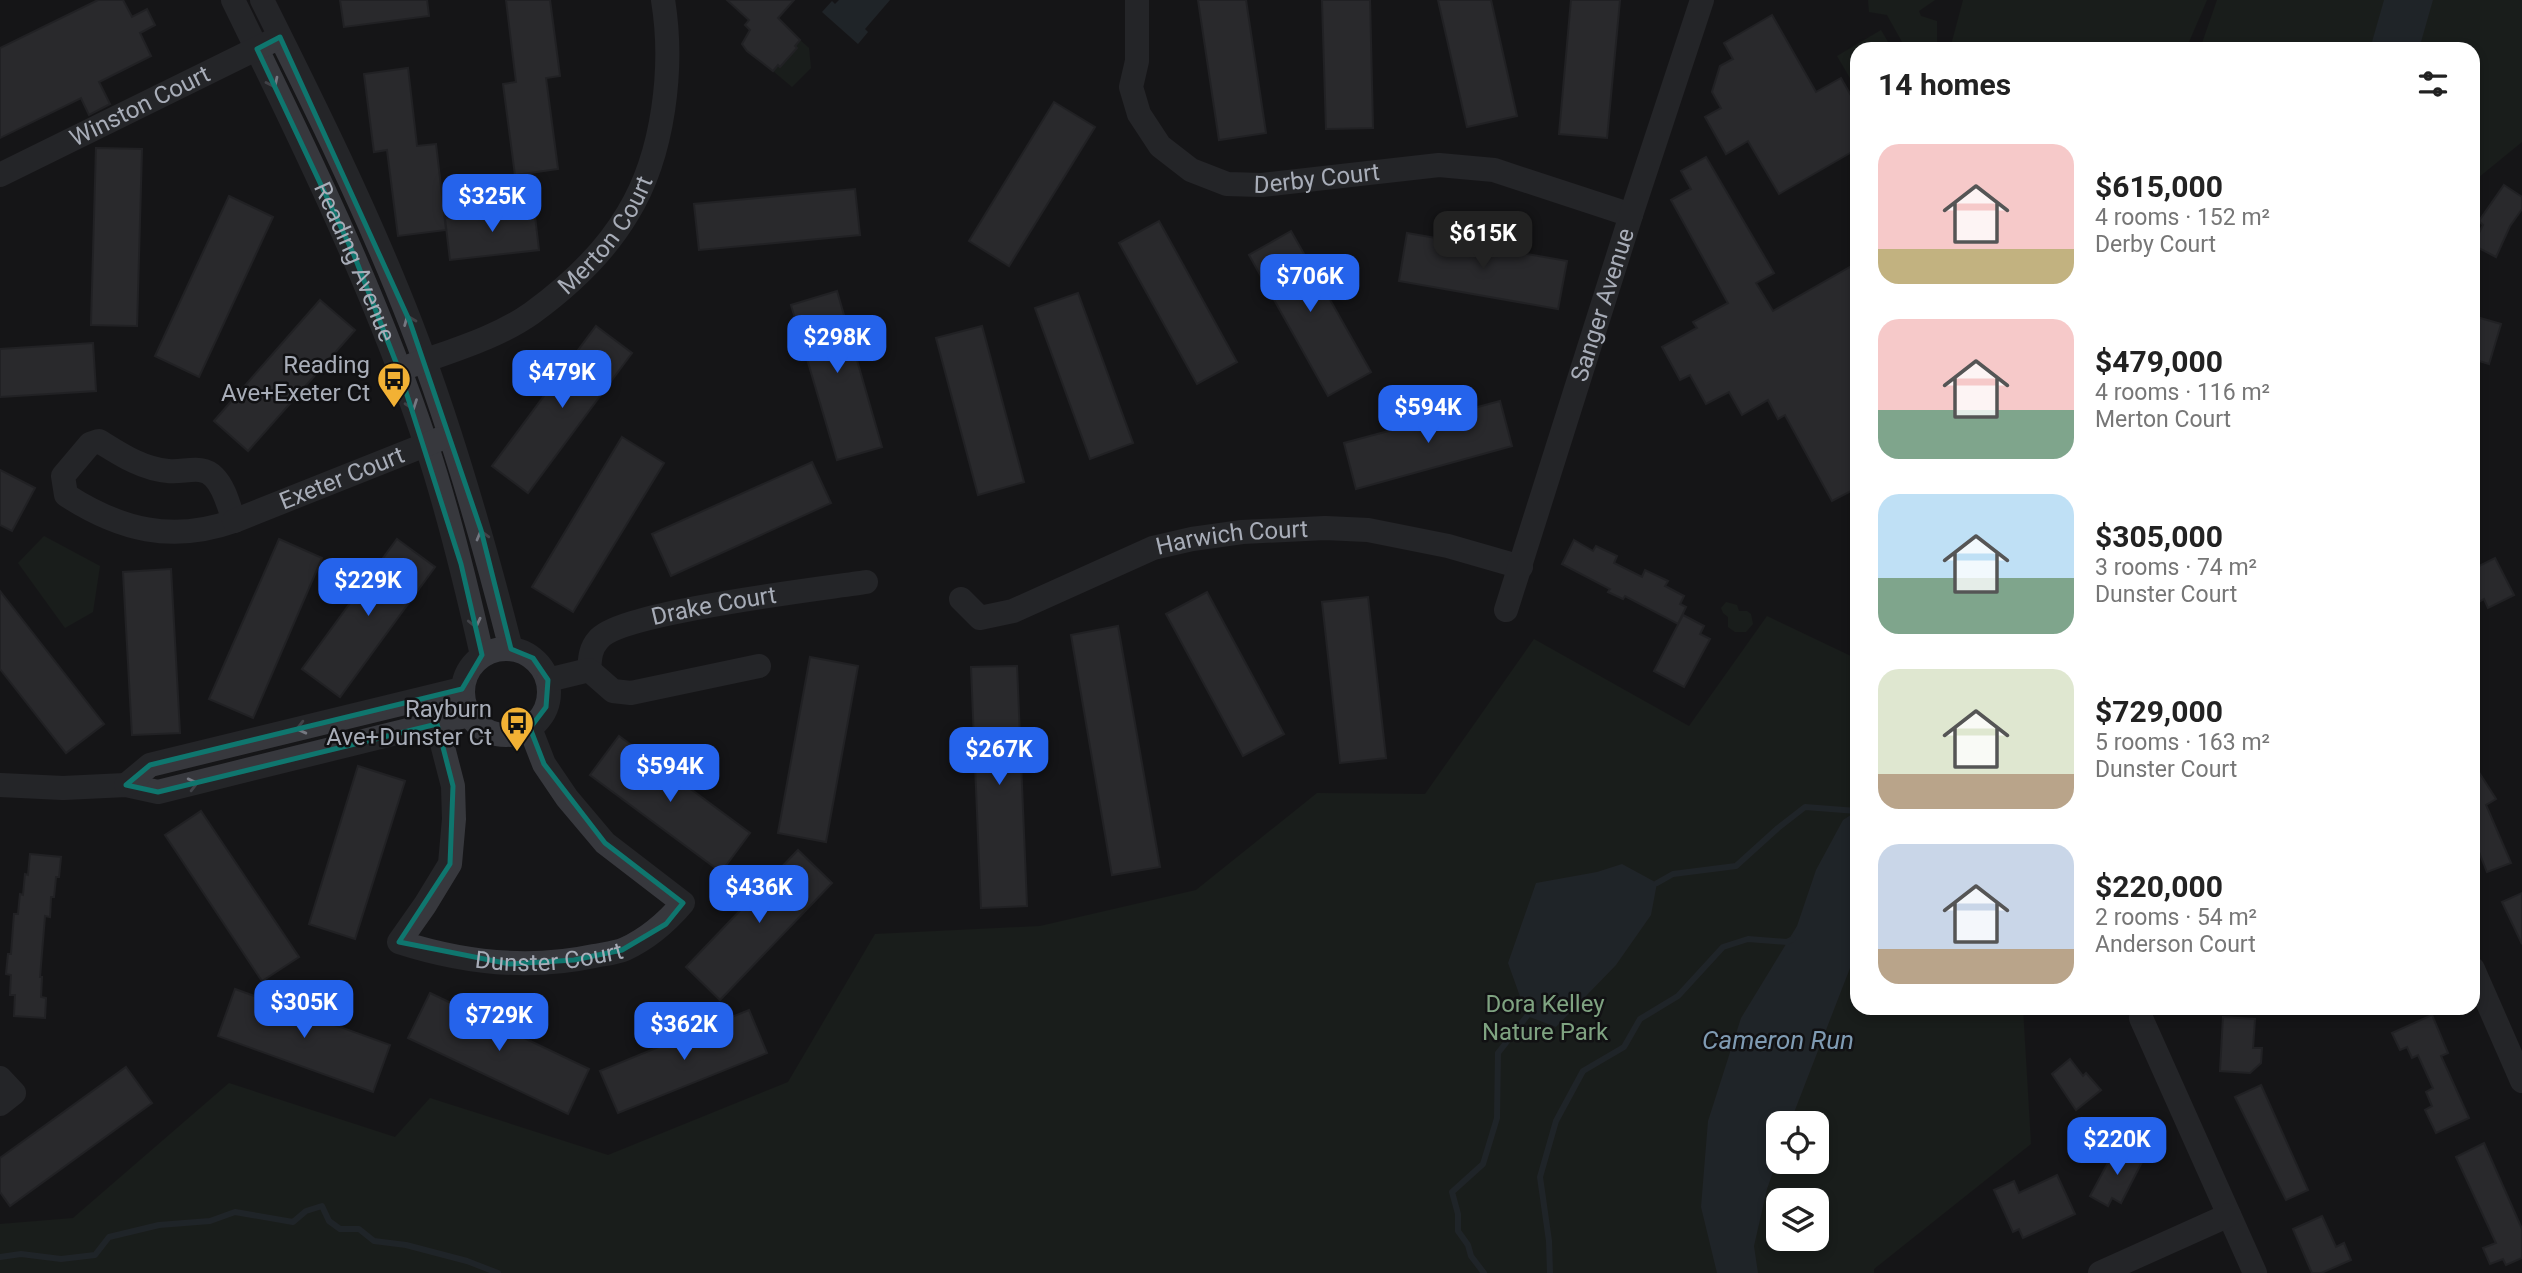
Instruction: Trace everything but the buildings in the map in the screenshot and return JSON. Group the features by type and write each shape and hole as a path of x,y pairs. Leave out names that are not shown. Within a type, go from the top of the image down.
{"street":[{"name":"Reading Avenue","path":"233,0 354,255 399,370 426,444 461,564 482,655"},
{"name":"Reading Avenue","path":"262,0 363,209 425,360 481,530 511,649"},
{"name":"Merton Court","path":"399,370 483,338 531,314 573,279 608,243 623,222 643,184 664,101 668,63 663,0"},
{"name":"Derby Court","path":"1137,0 1138,61 1131,87 1139,114 1160,146 1191,170 1227,184 1262,185 1439,165 1494,170 1631,215"},
{"name":"Sanger Avenue","path":"1506,610 1702,0"},
{"name":"Winston Court","path":"0,175 281,37"},
{"name":"Exeter Court","path":"234,521 222,488 207,472 201,469 167,471 138,464 99,441 90,444 63,476 66,495 106,517 159,533 192,532 234,521 450,436"},
{"name":"Harwich Court","path":"961,599 980,618 1013,611 1153,548 1204,538 1277,530 1368,530 1448,546 1521,567"},
{"name":"Drake Court","path":"589,670 591,653 598,638 612,629 674,611 866,582"},
{"path":"511,649 533,658 542,668 548,680 549,694 540,719 517,734 504,735 490,732 478,725 469,715 462,689 472,664 482,655 494,650 511,649"},
{"path":"548,680 589,670 613,691 631,693 760,666"},
{"path":"127,785 150,765 462,689"},
{"path":"0,785 63,788 127,785 158,792 469,715"},
{"name":"Dunster Court","path":"437,724 453,786 454,819 450,864 399,942 426,951 510,964 574,960 622,950 666,924 683,903 605,843 567,798 544,764 530,728"},
{"path":"2480,985 2522,1081"},
{"path":"2141,1018 2255,1273"},
{"path":"2100,1273 2229,1216"}],"highlighted area":[{"path":"280,37 410,322 481,530 511,649 533,658 548,680 546,707 530,728 544,764 605,843 683,903 666,924 622,950 574,960 510,964 399,942 450,864 453,786 437,724 158,792 126,785 150,765 462,689 482,655 461,564 399,370 354,255 257,49"}],"green space":[{"path":"1868,0 1935,0 1919,11 1921,16 1937,21 1937,42 1902,42 1887,15 1869,12"},
{"path":"1963,0 2207,0 2189,42 1952,42"},
{"path":"2217,0 2522,0 2522,142 2480,176 2480,42 2202,42"},
{"path":"1881,30 1888,42 1861,42"},
{"path":"800,40 809,48 811,68 792,87 773,71 797,48 795,46"},
{"path":"1850,48 1850,78 1837,56"},
{"path":"44,536 100,566 93,612 65,628 18,563"},
{"path":"1726,602 1737,605 1739,611 1751,614 1753,624 1746,632 1735,632 1728,627 1728,617 1721,608"},
{"name":"Dora Kelley Nature Park","path":"1767,616 1850,656 1850,1015 2023,1015 2031,1144 1874,1269 1874,1273 0,1273 0,1224 73,1218 229,1083 395,1137 430,1098 608,1155 788,1082 875,934 1040,926 1196,890 1317,793 1425,794 1534,639 1689,726"}],"water":[{"path":"839,0 890,0 865,29 868,32 858,44 822,12 832,1 835,4"},
{"path":"2384,0 2433,0 2421,42 2372,42"},
{"name":"Cameron Run","path":"1850,816 1850,968 1795,1111 1766,1111 1766,1174 1772,1174 1766,1188 1754,1246 1758,1273 1717,1273 1701,1207 1708,1121 1741,1018 1797,926 1816,870 1843,820"},
{"path":"1622,864 1657,883 1651,915 1616,965 1556,1027 1527,1016 1508,963 1536,883 1597,872"}],"waterway":[{"path":"1657,883 1673,874 1736,866 1805,807 1850,810"},
{"path":"1550,1273 1549,1241 1540,1177 1556,1121 1583,1071 1624,1047 1640,1019 1678,996 1723,947 1748,939 1787,942 1793,939"},
{"path":"1484,1273 1471,1256 1468,1245 1458,1231 1458,1214 1452,1192 1483,1164 1497,1118 1498,1053 1527,1016"},
{"path":"0,1257 21,1254 61,1259 95,1255 109,1237 159,1225 210,1221 235,1212 293,1222 306,1211 322,1206 329,1221 340,1229 359,1229 374,1241 406,1245 467,1261 498,1273"}],"place":[{"name":"Reading Ave+Exeter Ct","path":"394,409"},
{"name":"Rayburn Ave+Dunster Ct","path":"517,753"}]}
